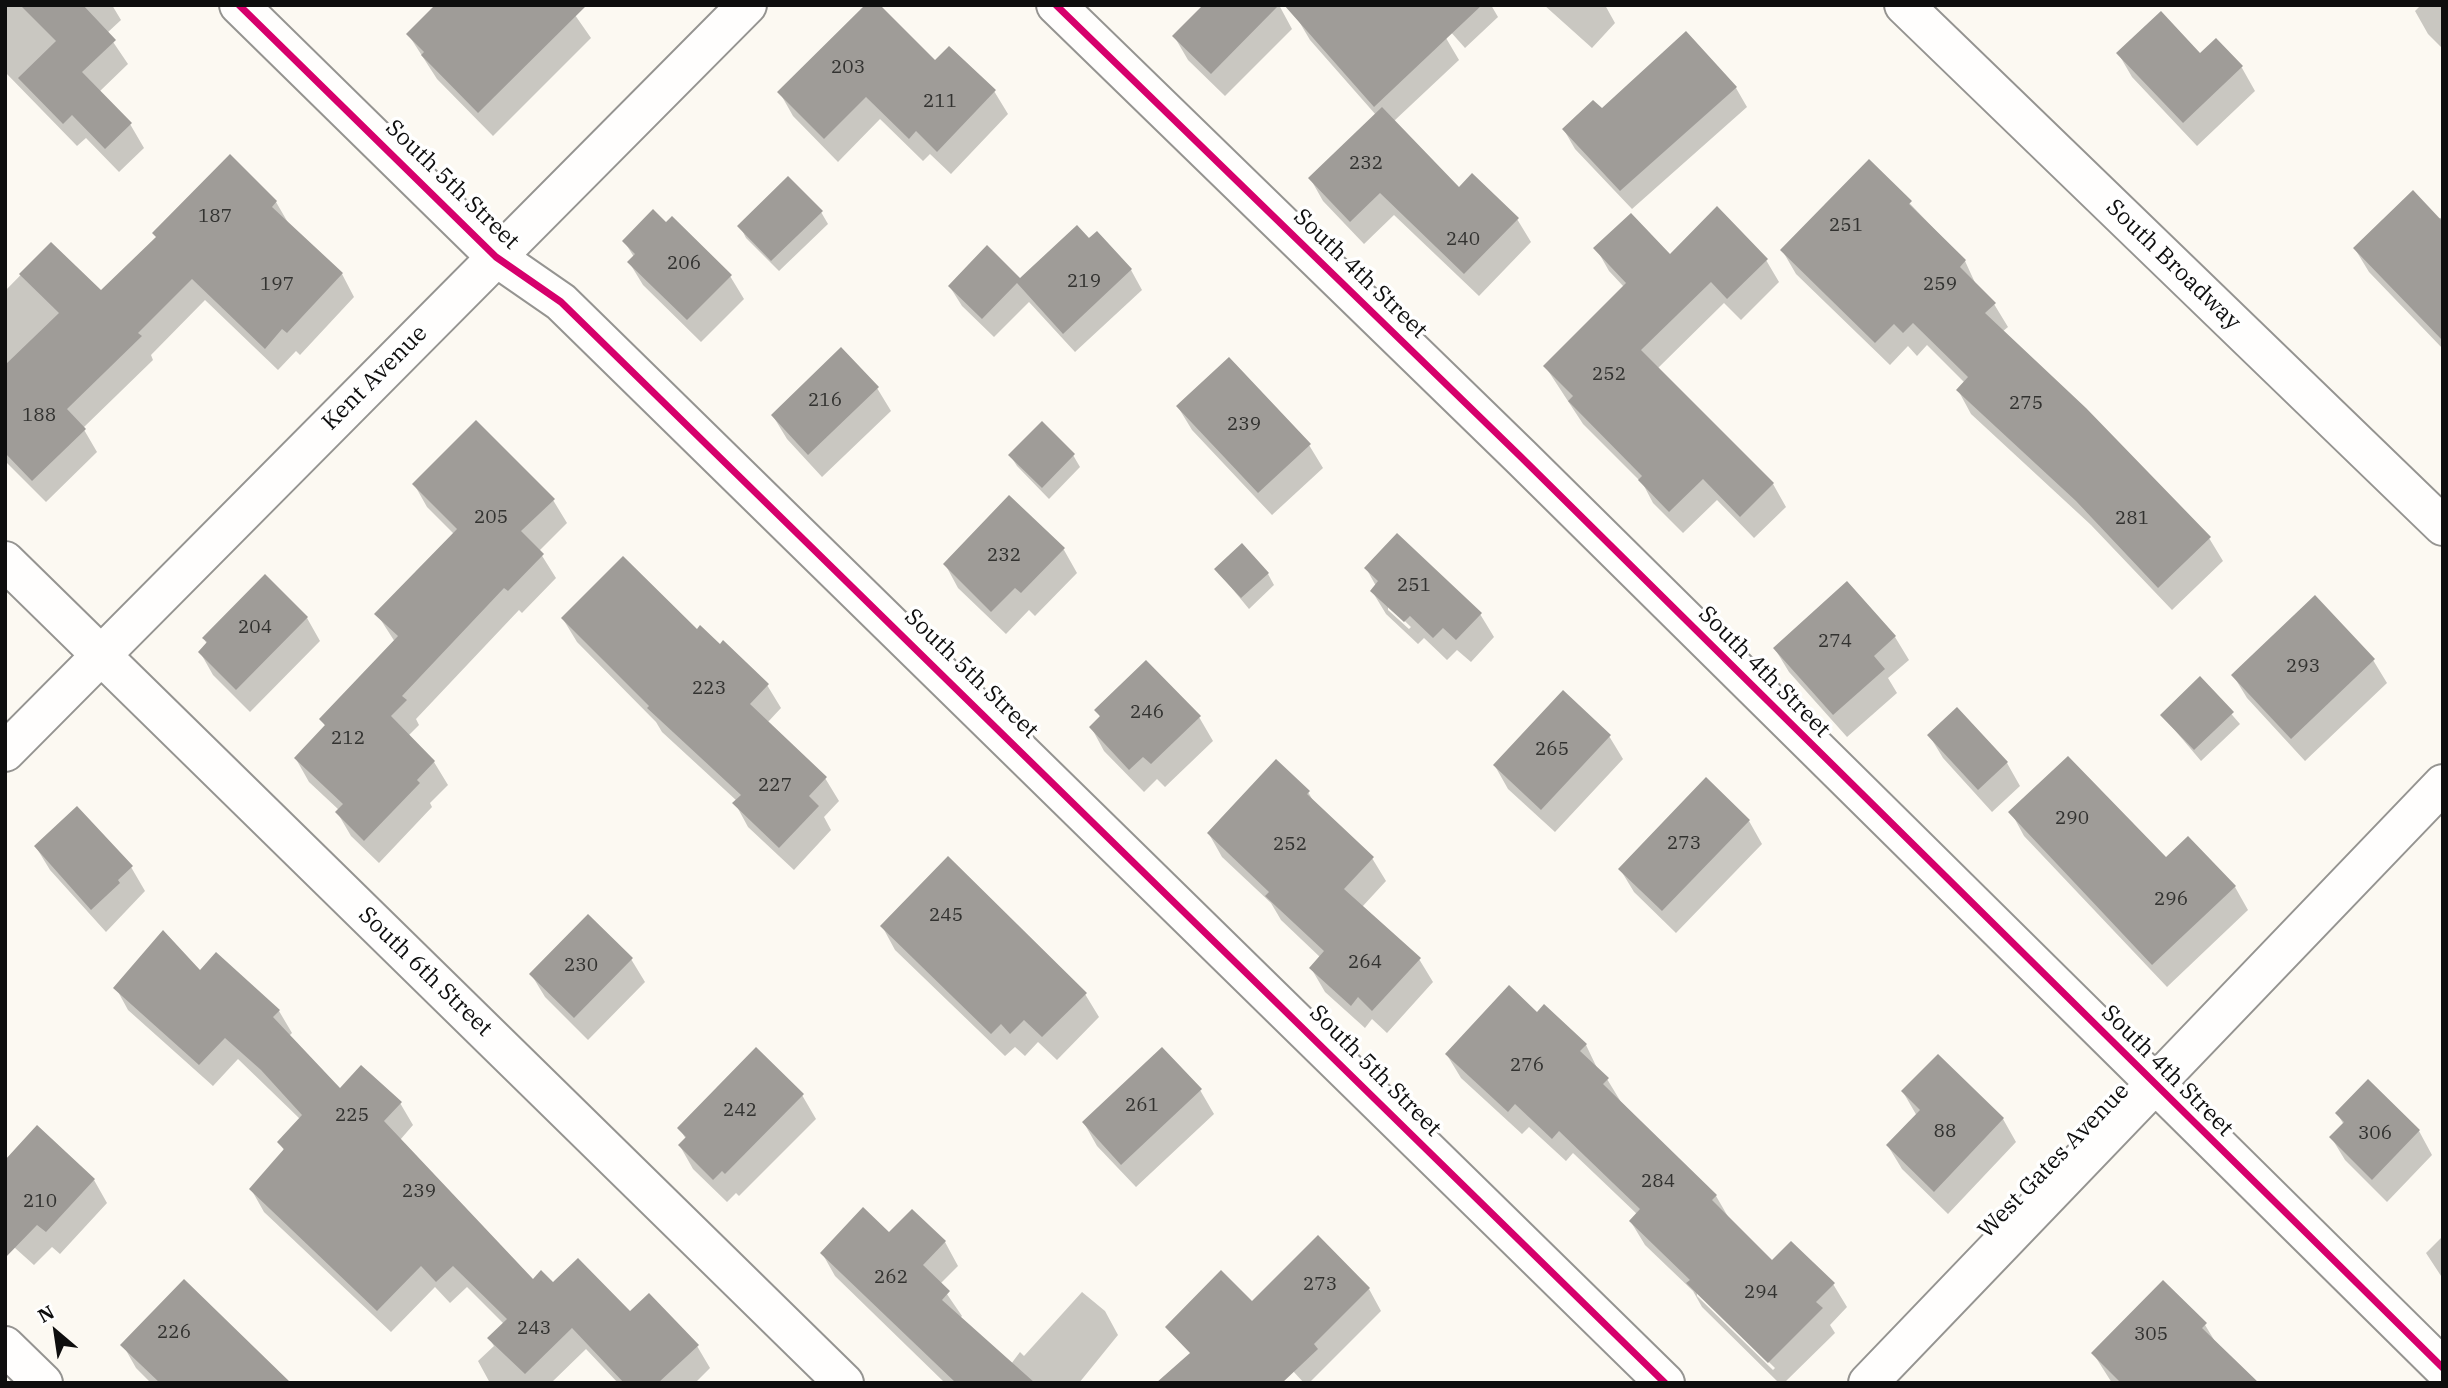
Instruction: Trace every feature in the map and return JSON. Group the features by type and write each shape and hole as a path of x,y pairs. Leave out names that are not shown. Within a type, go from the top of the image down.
{"street":[{"name":"South 5th Street","path":"239,5 496,257 561,302 1665,1383"},
{"name":"Kent Avenue","path":"5,752 747,5"},
{"name":"South 4th Street","path":"1056,5 1521,457 2153,1085 2443,1368"},
{"name":"South Broadway","path":"1904,5 2443,526"},
{"name":"South 6th Street","path":"5,561 844,1383"},
{"name":"West Gates Avenue","path":"1868,1383 2443,784"},
{"path":"5,1346 43,1383"}],"building":[{"path":"20,5 83,5 116,40 82,72 132,123 105,149 72,115 63,124 18,78 56,41"},
{"path":"435,5 587,5 478,113 421,55 424,52 406,34"},
{"path":"865,5 880,5 935,60 949,46 996,90 937,152 916,131 909,139 866,97 824,139 777,92"},
{"path":"1203,5 1279,5 1211,74 1172,36"},
{"path":"1284,5 1482,5 1374,107"},
{"path":"2161,11 2200,53 2216,38 2243,66 2183,123 2116,53"},
{"path":"1686,31 1737,87 1620,191 1562,129 1593,100 1602,108"},
{"path":"1382,107 1459,187 1472,173 1519,218 1464,274 1380,193 1350,222 1308,178"},
{"path":"230,154 277,201 272,207 343,273 287,333 282,329 265,349 192,279 138,333 142,336 67,409 86,429 32,481 5,453 5,365 59,313 19,274 51,242 101,290 156,237 152,233"},
{"path":"1869,159 1912,201 1909,204 1966,260 1960,267 1996,303 1985,313 2086,408 2211,537 2158,588 2076,501 1956,390 1968,377 1913,323 1903,333 1894,324 1875,343 1780,250"},
{"path":"788,176 823,211 771,261 737,226"},
{"path":"2413,190 2443,222 2443,341 2353,248"},
{"path":"1717,206 1768,259 1727,299 1711,282 1641,350 1774,483 1740,517 1703,479 1669,512 1638,480 1642,476 1568,401 1573,396 1543,366 1626,283 1593,248 1631,213 1670,254"},
{"path":"653,209 666,222 672,216 732,275 687,320 627,262 635,254 622,241"},
{"path":"1077,225 1089,238 1097,231 1132,269 1063,334 1017,283 982,319 948,286 987,245 1020,278"},
{"path":"841,347 879,387 808,455 771,415"},
{"path":"1229,357 1311,444 1258,493 1176,406"},
{"path":"476,420 555,499 521,531 544,554 508,591 504,588 402,696 407,700 391,716 435,761 417,780 420,783 364,841 335,812 343,804 294,758 325,725 319,719 398,636 374,614 457,529 412,484"},
{"path":"1042,421 1075,454 1042,488 1008,455"},
{"path":"1009,495 1065,548 1021,593 1015,588 991,612 943,564"},
{"path":"1397,533 1482,613 1456,640 1443,628 1433,638 1410,616 1404,622 1370,591 1378,581 1364,568"},
{"path":"1242,543 1269,573 1241,598 1214,569"},
{"path":"623,556 697,629 700,625 720,644 723,640 769,684 750,704 827,777 809,796 819,806 779,848 732,803 741,795 647,708 649,706 561,618"},
{"path":"265,574 308,617 236,690 198,652 207,642 202,638"},
{"path":"1847,581 1896,636 1874,656 1885,669 1833,715 1773,648"},
{"path":"2315,595 2375,659 2291,739 2231,675"},
{"path":"1146,660 1201,716 1151,764 1143,757 1129,770 1089,727 1100,716 1094,710"},
{"path":"2200,676 2234,712 2194,750 2160,715"},
{"path":"1563,690 1611,735 1541,810 1493,765"},
{"path":"1957,707 2008,762 1978,790 1927,735"},
{"path":"2068,756 2166,857 2188,836 2236,886 2152,965 2008,812"},
{"path":"1276,759 1310,791 1307,794 1374,857 1344,889 1421,958 1372,1011 1358,997 1351,1006 1309,968 1324,951 1265,896 1269,892 1207,833"},
{"path":"1706,777 1750,820 1662,911 1618,869"},
{"path":"77,806 133,866 118,880 120,883 91,910 34,846"},
{"path":"948,856 1087,993 1042,1037 1024,1020 1010,1034 1001,1024 991,1034 880,926"},
{"path":"588,914 633,958 574,1018 529,974"},
{"path":"163,930 200,970 216,952 280,1010 273,1017 340,1088 361,1065 402,1102 384,1121 533,1279 541,1270 553,1282 578,1258 630,1311 649,1293 699,1345 658,1383 624,1383 572,1328 525,1374 487,1338 507,1319 453,1266 436,1282 421,1266 377,1311 249,1189 284,1149 277,1142 302,1115 261,1070 225,1038 199,1065 113,988"},
{"path":"1509,985 1537,1012 1544,1004 1587,1044 1580,1051 1609,1078 1603,1084 1717,1195 1712,1200 1772,1260 1791,1241 1835,1283 1816,1302 1823,1308 1768,1363 1686,1283 1690,1280 1629,1221 1640,1209 1559,1131 1552,1139 1515,1104 1508,1112 1445,1054"},
{"path":"756,1047 804,1094 725,1174 722,1171 713,1180 678,1145 686,1137 677,1128"},
{"path":"1162,1047 1202,1089 1121,1165 1082,1122"},
{"path":"1938,1054 2004,1118 1934,1192 1886,1145 1920,1110 1901,1091"},
{"path":"2368,1079 2420,1130 2372,1180 2329,1137 2344,1122 2335,1113"},
{"path":"37,1125 95,1179 46,1232 37,1225 5,1258 5,1160"},
{"path":"863,1207 889,1232 912,1209 946,1241 923,1265 950,1291 942,1300 1035,1383 956,1383 820,1253"},
{"path":"1318,1235 1370,1288 1314,1344 1318,1349 1282,1383 1156,1383 1190,1353 1165,1327 1221,1270 1252,1301"},
{"path":"184,1279 291,1383 160,1383 120,1345"},
{"path":"2163,1280 2207,1323 2202,1328 2259,1383 2121,1383 2091,1353"}],"cycle path":[{"path":"239,5 496,257 561,302 1665,1383"},
{"path":"1056,5 1521,457 2443,1368"}]}
